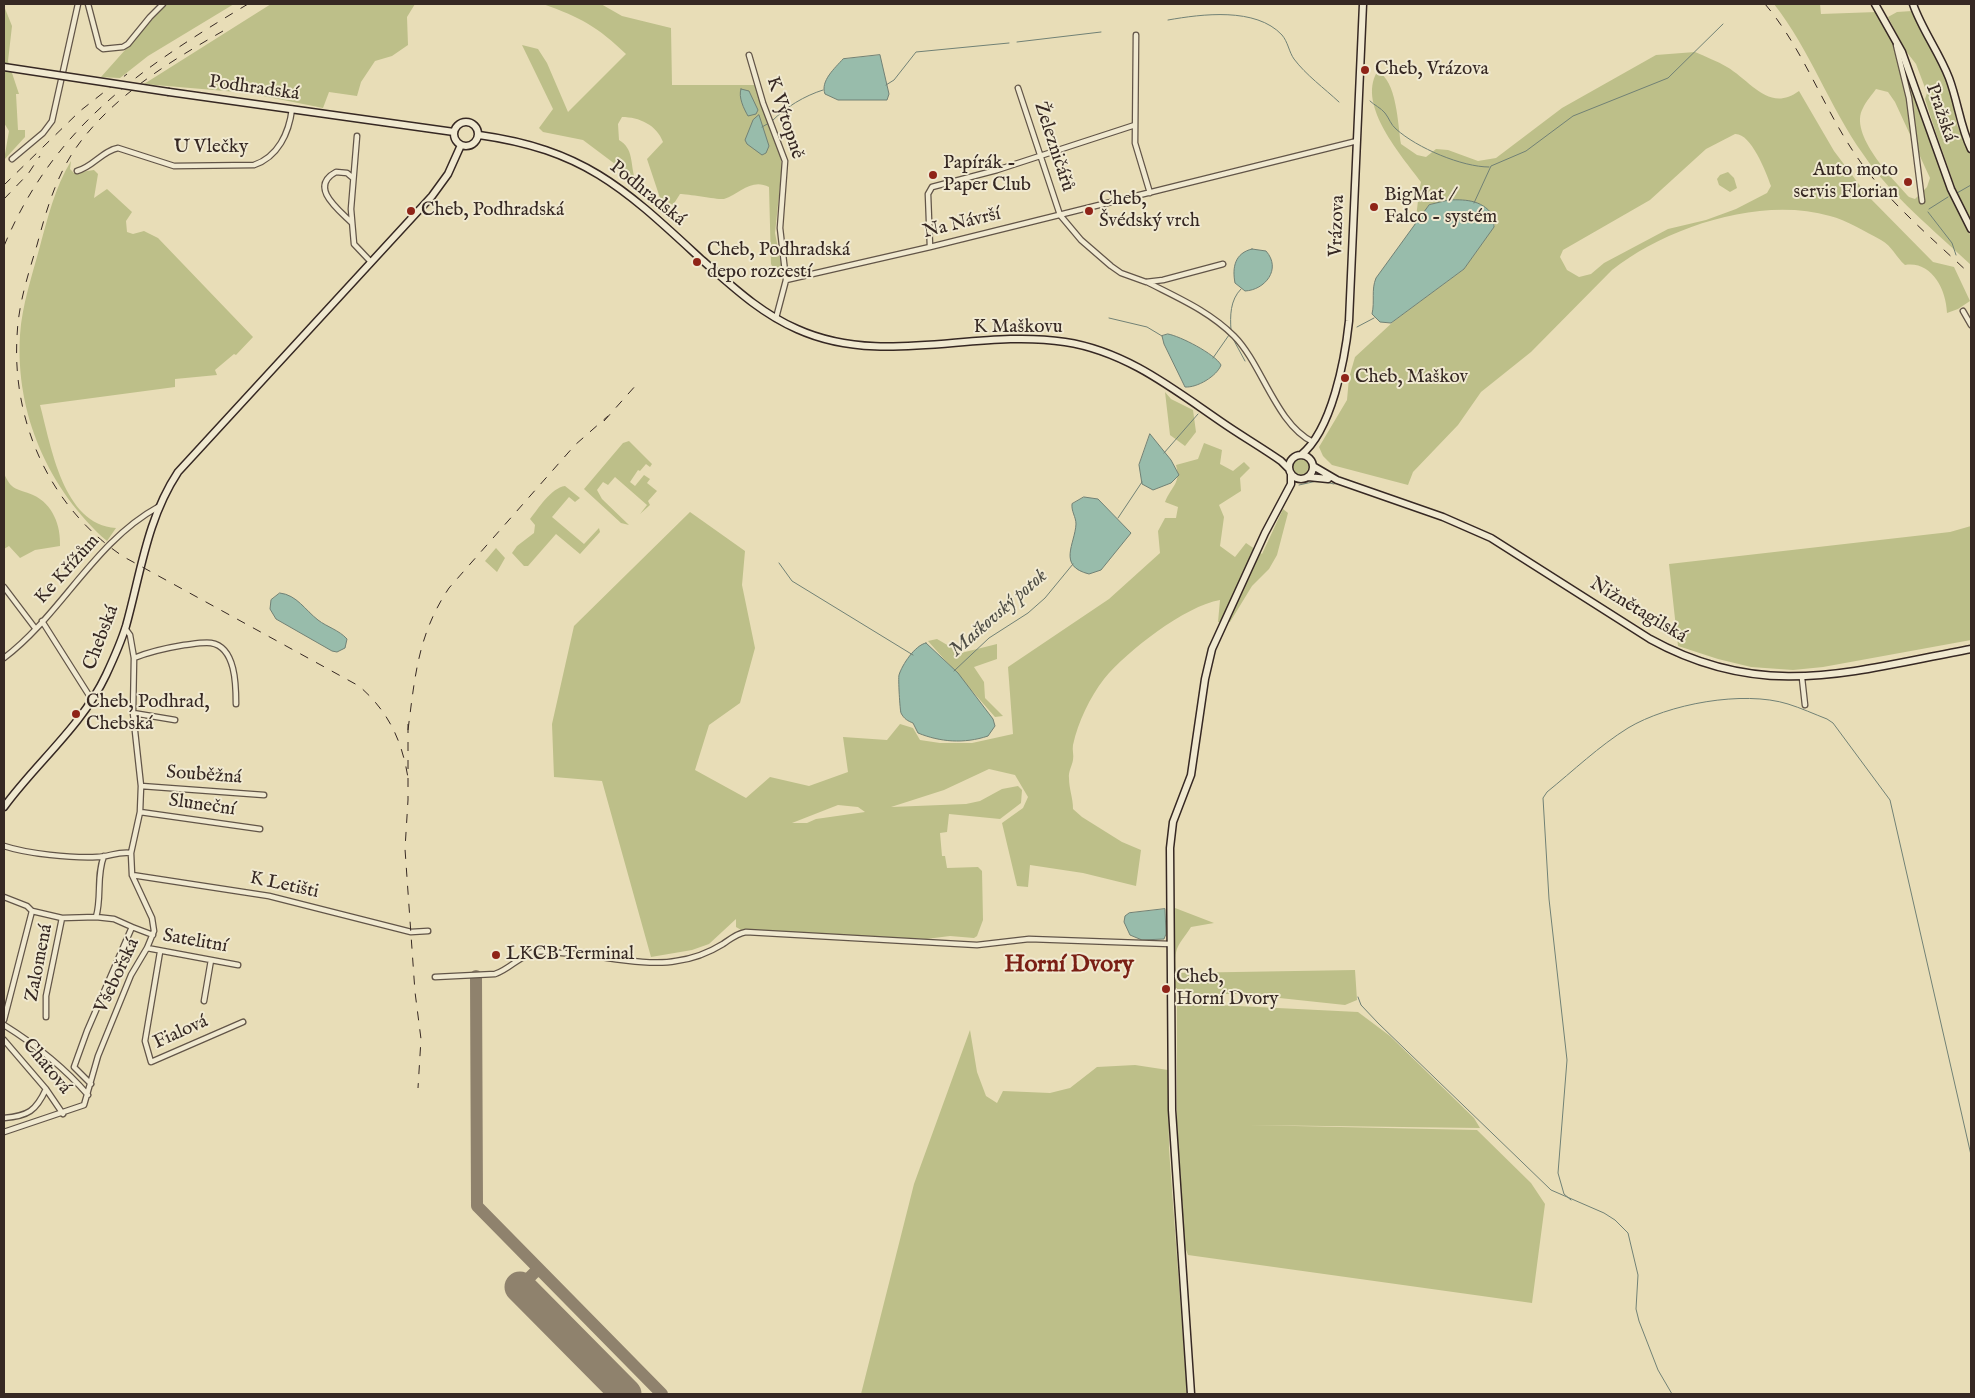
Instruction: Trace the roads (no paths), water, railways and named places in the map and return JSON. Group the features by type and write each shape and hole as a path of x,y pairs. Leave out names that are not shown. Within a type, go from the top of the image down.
{"main road":[{"name":"Vrázova","path":"1301,455 1313,442 1334,394 1345,353 1349,321 1363,4"},
{"name":"Pražská","path":"1875,4 1893,34 1911,74 1951,189 1971,229"},
{"path":"1913,4 1921,25 1949,79 1962,126 1971,149"},
{"name":"Podhradská","path":"4,67 454,132"},
{"path":"469,122 476,126 479,135 471,145 461,145 455,139 454,132 459,124 469,122"},
{"name":"Podhradská","path":"479,135 516,141 551,151 603,176 635,200 738,292 776,318"},
{"path":"371,262 439,188 454,163 461,145"},
{"name":"Chebská","path":"4,808 92,700 105,676 125,628 146,545 158,507 170,484 189,459 371,262"},
{"name":"K Maškovu","path":"776,318 818,337 864,346 893,347 1031,339 1088,346 1116,356 1145,370 1268,452 1290,472"},
{"path":"1308,477 1312,464 1313,442"},
{"path":"1268,452 1293,458 1301,455 1312,464"},
{"path":"1191,1394 1172,1110 1170,848 1173,822 1191,775 1205,679 1212,649 1265,533 1291,484 1290,472 1293,458"},
{"name":"Nižnětagilská","path":"1312,464 1337,480 1443,517 1491,538 1650,639 1676,653 1702,663 1748,674 1802,678 1846,673 1971,648"},
{"path":"1290,472 1300,480"},
{"path":"1291,484 1308,477 1319,476 1337,480"}],"street":[{"path":"12,158 48,128 54,115 78,4"},
{"path":"88,4 99,46 103,49 128,44 163,4"},
{"path":"1136,34 1136,142 1150,193"},
{"name":"Pražská","path":"1893,34 1909,98 1922,201"},
{"name":"K Výtopně","path":"749,55 763,103 785,161 780,228 786,280"},
{"name":"Železničářů","path":"1018,88 1060,215"},
{"name":"U Vlečky","path":"76,171 90,166 113,149 118,148 174,166 254,165 262,162 282,143 288,130 292,109"},
{"path":"930,247 929,190 932,187 1041,156 1135,125"},
{"path":"357,136 353,178 352,223 354,244 371,262"},
{"name":"Na Návrší","path":"786,280 930,247 1357,141"},
{"path":"352,223 326,198 324,186 329,177 336,172 346,173 353,178"},
{"path":"1060,215 1081,240 1121,273 1146,282 1204,312 1235,337 1248,354 1280,408 1298,431 1313,442"},
{"path":"1146,282 1163,280 1223,264"},
{"path":"776,318 786,280"},
{"path":"1962,311 1971,325"},
{"name":"Ke Křížům","path":"4,658 42,621 109,547 135,522 158,507"},
{"path":"4,587 35,628"},
{"path":"42,621 92,700"},
{"name":"Všebořská","path":"88,1095 98,1056 131,975 153,935 152,918 132,875 131,853 140,812 142,786 134,713 134,658 130,635 125,628"},
{"path":"134,658 157,649 212,643 220,646 230,658 236,683 236,704"},
{"path":"1802,678 1805,705"},
{"path":"134,713 175,720"},
{"name":"Souběžná","path":"142,786 264,795"},
{"name":"Sluneční","path":"140,812 260,829"},
{"path":"4,846 31,852 104,856 116,852 131,853"},
{"path":"96,917 99,908 100,867 104,856"},
{"name":"K Letišti","path":"132,875 269,896 411,932 428,931"},
{"path":"4,897 27,906 32,911 62,918"},
{"path":"4,1020 32,911"},
{"name":"Zalomená","path":"46,1017 46,996 62,918 96,917 114,919 153,935"},
{"path":"91,1084 74,1067 87,1031 132,927"},
{"path":"435,977 494,974 504,971 527,955 541,952 604,956 655,963 676,962 694,957 723,944 735,934 746,932 977,946 1029,939 1170,944"},
{"name":"Satelitní","path":"147,948 160,952 238,965"},
{"name":"Fialová","path":"160,952 144,1041 151,1062 243,1022"},
{"path":"204,1001 211,960"},
{"path":"4,1026 49,1056 70,1074 88,1095 84,1105 63,1114 4,1132"},
{"name":"Chatová","path":"4,1040 46,1090 63,1114"},
{"path":"4,1118 32,1112 46,1090"}],"waterway":[{"path":"1168,20 1196,16 1228,15 1243,16 1271,26 1282,35 1292,56 1299,65 1339,102"},
{"name":"Maškovský potok","path":"1474,203 1491,166 1526,151 1573,116 1668,78 1723,24"},
{"path":"1017,42 1101,32"},
{"path":"886,85 894,80 916,52 1009,43"},
{"path":"772,121 796,102 823,90"},
{"path":"1370,101 1383,111 1396,129 1416,143 1453,160 1489,167"},
{"path":"762,127 769,123"},
{"path":"1957,193 1971,185"},
{"path":"1929,209 1948,197"},
{"path":"1928,212 1952,243 1956,255"},
{"path":"1231,330 1233,303 1241,289"},
{"path":"1109,318 1147,327 1162,336"},
{"name":"Maškovský potok","path":"1357,327 1374,318"},
{"path":"1213,358 1229,335"},
{"path":"1232,337 1245,361"},
{"name":"Maškovský potok","path":"1164,453 1198,414"},
{"path":"1299,485 1317,481"},
{"name":"Maškovský potok","path":"1118,518 1142,482"},
{"path":"1325,482 1334,484"},
{"name":"Maškovský potok","path":"779,563 792,581 913,655"},
{"name":"Maškovský potok","path":"954,671 989,638 1028,613 1045,598 1073,564"},
{"path":"1571,1200 1564,1194 1558,1173 1567,1060 1549,899 1543,798 1547,792 1586,759 1628,728 1664,712 1684,706 1728,699 1750,698 1770,700 1788,704 1827,719 1833,723 1890,800 1971,1155"},
{"path":"1358,997 1361,1005 1378,1023 1551,1190 1604,1213 1615,1220 1628,1233 1638,1275 1636,1309 1639,1321 1658,1370 1672,1394"}],"railway":[{"path":"4,246 24,204 48,167 75,134 105,104 137,77 172,52 248,4"},
{"path":"1765,4 1791,40 1845,138 1869,173 1896,204 1971,275"},
{"path":"223,31 165,66 128,93 111,108 81,141 65,165 49,204 21,302 17,337 17,369 21,401 29,432 41,461 57,489 76,514 98,537 124,557 359,686 378,706 392,727 402,751 408,778"},
{"path":"4,185 80,111 127,74"},
{"path":"4,199 28,174 40,156"},
{"path":"604,421 637,384"},
{"path":"408,730 419,656 430,622 449,588 575,445 608,416"},
{"path":"408,724 408,800 405,849 415,992 421,1039 418,1088"}],"place":[{"name":"Cheb, Vrázova","path":"1365,70"},
{"name":"Papírák - Paper Club","path":"933,175"},
{"name":"Auto moto servis Florian","path":"1908,182"},
{"name":"BigMat / Falco - systém","path":"1374,207"},
{"name":"Cheb, Podhradská","path":"411,211"},
{"name":"Cheb, Švédský vrch","path":"1089,211"},
{"name":"Cheb, Podhradská depo rozcestí","path":"697,262"},
{"name":"Cheb, Maškov","path":"1345,378"},
{"name":"Cheb, Podhrad, Chebská","path":"76,714"},
{"name":"LKCB Terminal","path":"496,955"},
{"name":"Cheb, Horní Dvory","path":"1166,989"}],"district":[{"name":"Horní Dvory","path":"1069,966"}]}
